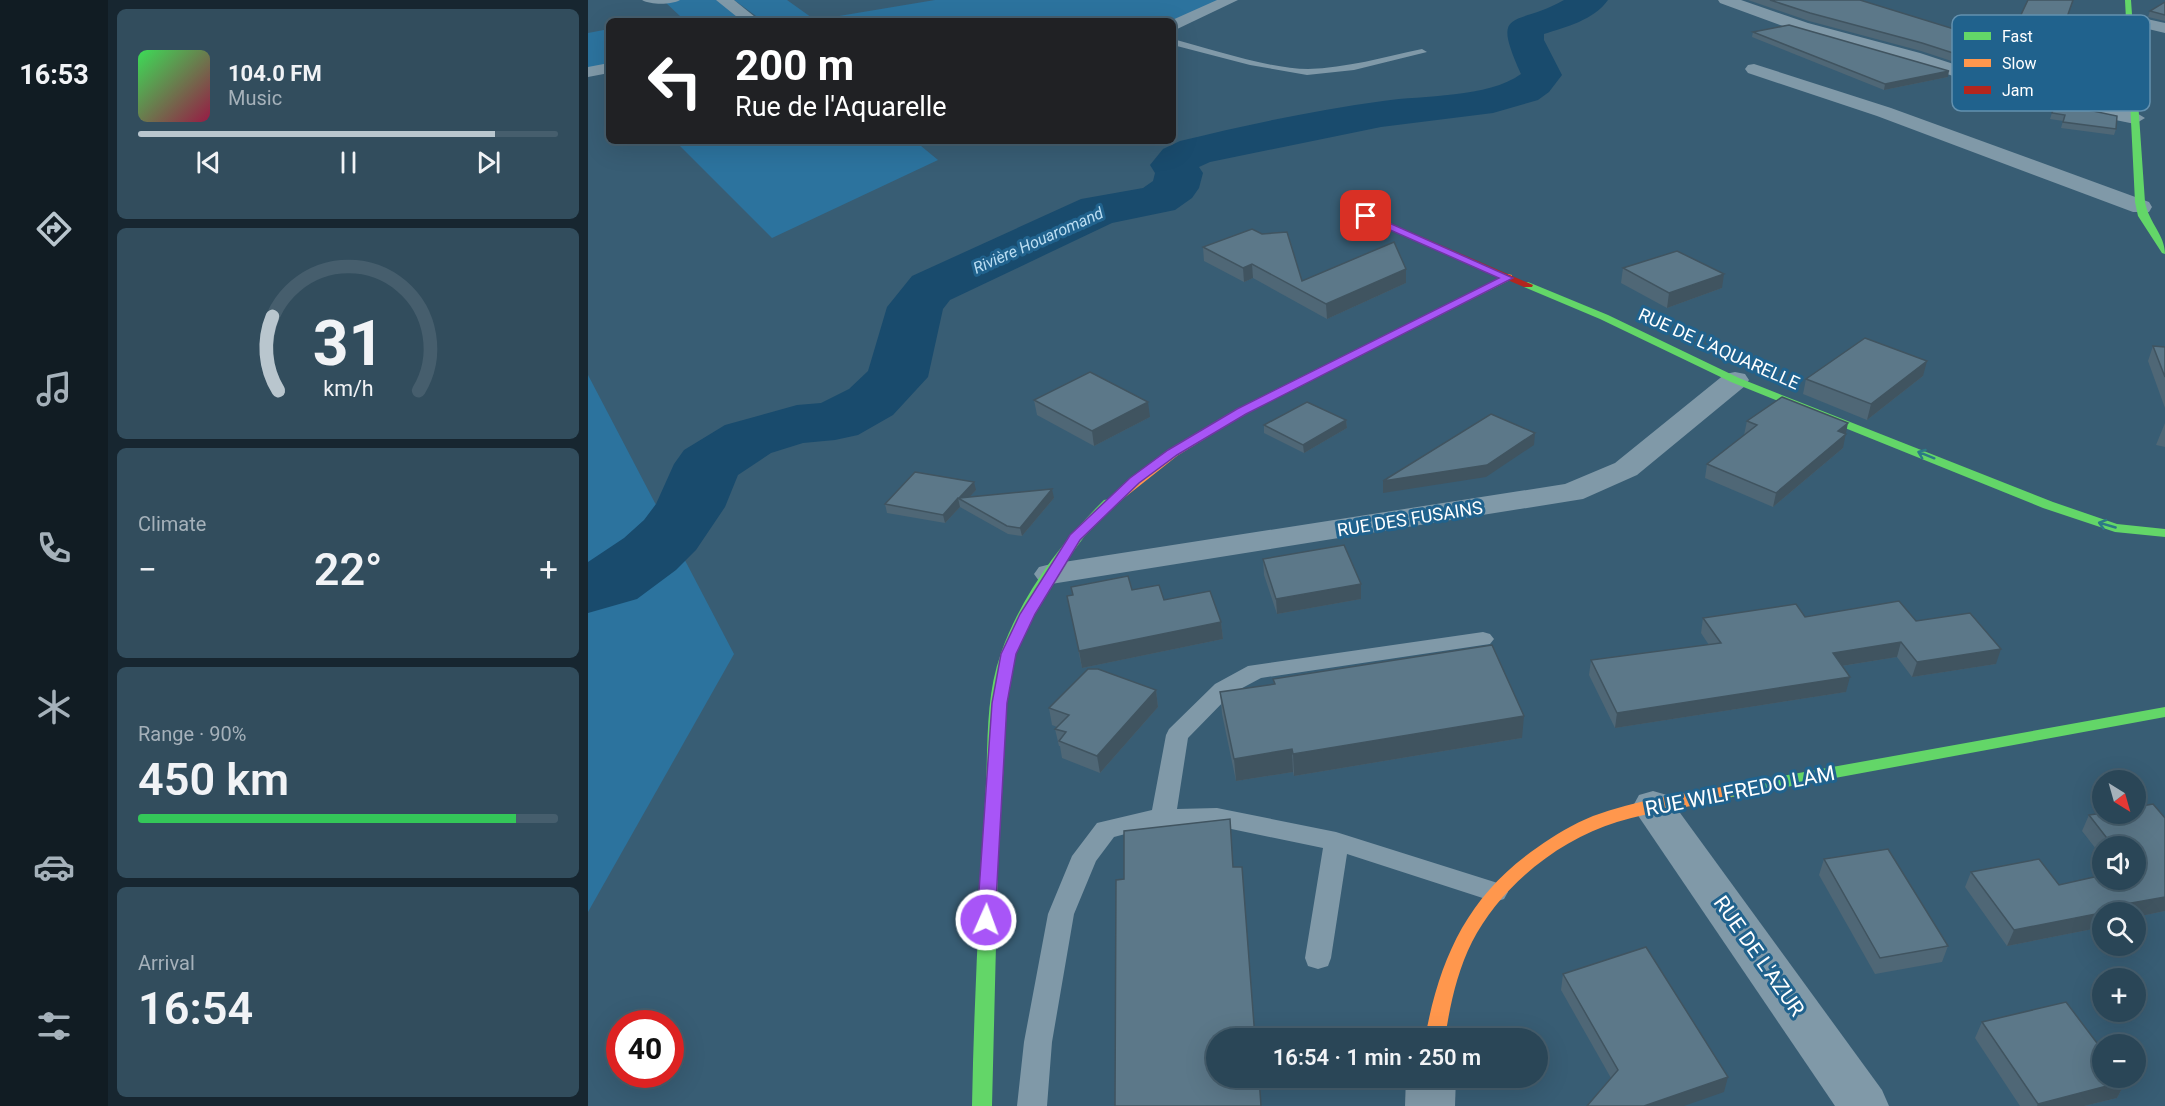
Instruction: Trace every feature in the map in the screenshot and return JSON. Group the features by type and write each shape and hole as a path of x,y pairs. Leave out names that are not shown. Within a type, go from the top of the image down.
{"street":[{"path":"724,0 748,18"},
{"path":"1176,25 1230,0"},
{"path":"1726,0 1802,27 1952,70"},
{"path":"2128,0 2129,15"},
{"path":"2150,25 2165,28"},
{"path":"588,72 606,69"},
{"path":"1754,69 1884,112 2141,207"},
{"path":"2100,111 2135,118"},
{"path":"2134,111 2141,207 2158,231 2165,251"},
{"name":"RUE DE L'AQUARELLE","path":"1366,216 1604,317 1735,380 2048,506 2115,528 2165,533"},
{"path":"982,1106 986,897 999,703 1008,654 1027,614 1051,574 1075,537 1101,509 1134,481 1173,453 1251,407 1508,278"},
{"name":"RUE DES FUSAINS","path":"1051,574 1572,492 1626,469 1735,380"},
{"name":"RUE WILFREDO LAM","path":"1436,1028 1455,952 1481,907 1515,872 1558,843 1599,822 1653,806 2162,716"},
{"name":"RUE DE L'AZUR","path":"1653,806 1864,1106"},
{"path":"1430,1106 1431,1088"}],"lane":[{"path":"646,0 675,0"},
{"path":"1176,43 1250,62 1307,72 1354,68 1422,52"},
{"path":"1163,819 1177,735 1223,689 1256,671 1483,639"},
{"path":"1032,1106 1038,1042 1061,914 1085,856 1106,830 1144,820 1217,817 1336,841 1495,892"},
{"path":"1317,958 1336,841"}],"shaded area":[{"path":"724,0 748,18 669,18 680,16 665,2"},
{"path":"734,0 787,0 812,18 759,18"},
{"path":"935,0 1222,0 1176,19 827,18"},
{"path":"606,30 606,69 588,72 588,33"},
{"path":"678,144 919,144 938,160 772,238"},
{"path":"588,375 734,654 588,912"}],"building":[{"path":"1770,0 1860,0 1952,28 1952,53 1922,43"},
{"path":"2028,0 2073,0 2068,15 2021,15"},
{"path":"2165,2 2165,15 2150,11"},
{"path":"1789,25 1949,71 1885,84 1753,32"},
{"path":"2053,111 2093,111 2117,116 2116,129 2063,122 2065,115 2052,113"},
{"path":"1252,229 1262,234 1287,232 1302,281 1394,242 1406,269 1326,304 1252,264 1243,268 1203,247"},
{"path":"1677,251 1724,274 1669,293 1623,268"},
{"path":"1865,338 1927,361 1871,404 1806,379"},
{"path":"2153,346 2165,347 2165,377"},
{"path":"1090,372 1148,402 1092,431 1034,400"},
{"path":"1782,397 1848,423 1838,431 1846,434 1776,493 1707,464 1757,425 1747,421"},
{"path":"1307,402 1346,420 1303,445 1264,425"},
{"path":"1491,414 1535,433 1487,465 1383,481"},
{"path":"915,472 974,482 959,498 1052,489 1020,528 1007,526 958,498 943,515 885,504"},
{"path":"1344,545 1361,584 1276,599 1263,559"},
{"path":"1128,576 1132,590 1159,585 1164,600 1210,591 1221,622 1079,651 1067,596 1073,595 1071,587"},
{"path":"1899,601 1916,621 1970,613 2001,649 1917,662 1901,642 1833,653 1850,677 1617,713 1591,660 1721,643 1703,618 1796,604 1805,617"},
{"path":"1492,645 1524,716 1293,754 1292,749 1234,759 1220,692 1275,684 1273,679"},
{"path":"1088,669 1098,669 1156,690 1097,756 1059,741 1066,732 1055,729 1069,715 1049,708"},
{"path":"2153,804 2165,818 2165,897 2137,902 2092,902 2092,915 2014,930 1971,872 2039,859 2059,885 2092,878 2092,890 2146,890 2146,836 2105,836 2096,824 2146,824 2146,805"},
{"path":"1230,819 1233,867 1242,867 1254,1028 1206,1028 1206,1088 1260,1088 1261,1106 1115,1106 1116,880 1124,879 1124,831"},
{"path":"1888,849 1948,946 1880,958 1824,859"},
{"path":"1646,947 1728,1077 1644,1106 1587,1106 1618,1070 1563,974"},
{"path":"2066,1002 2092,1036 2092,1088 2099,1088 2038,1104 1982,1022"}],"waterway":[{"name":"Rivière Houaromand","path":"588,589 610,582 650,554 670,535 690,507 708,464 748,439 797,424 835,421 871,402 897,377 915,307 931,288 1099,210 1158,200 1175,188 1179,173 1173,165 1179,159 1196,151 1381,114 1493,100 1523,91 1542,75 1525,40 1525,28 1562,16 1590,0"}],"traffic: fast":[{"path":"2128,0 2129,15"},
{"path":"2135,111 2140,202 2143,216 2165,251"},
{"path":"1528,285 1604,317 1735,380 2048,505 2115,528 2165,533"},
{"path":"982,1106 989,864 997,718 1003,668 1025,614 1037,593 1079,534 1109,503"},
{"path":"1727,792 2165,712"}],"traffic: slow":[{"path":"1109,503 1173,453 1241,412 1508,277"},
{"path":"1437,1028 1446,984 1465,938 1478,916 1494,896 1534,859 1575,832 1617,815 1727,792"}],"traffic: jam":[{"path":"1366,216 1528,285"}],"route":[{"path":"986,920 999,703 1008,654 1027,614 1075,537 1101,509 1134,481 1173,453 1241,412 1508,278 1366,216"}]}
